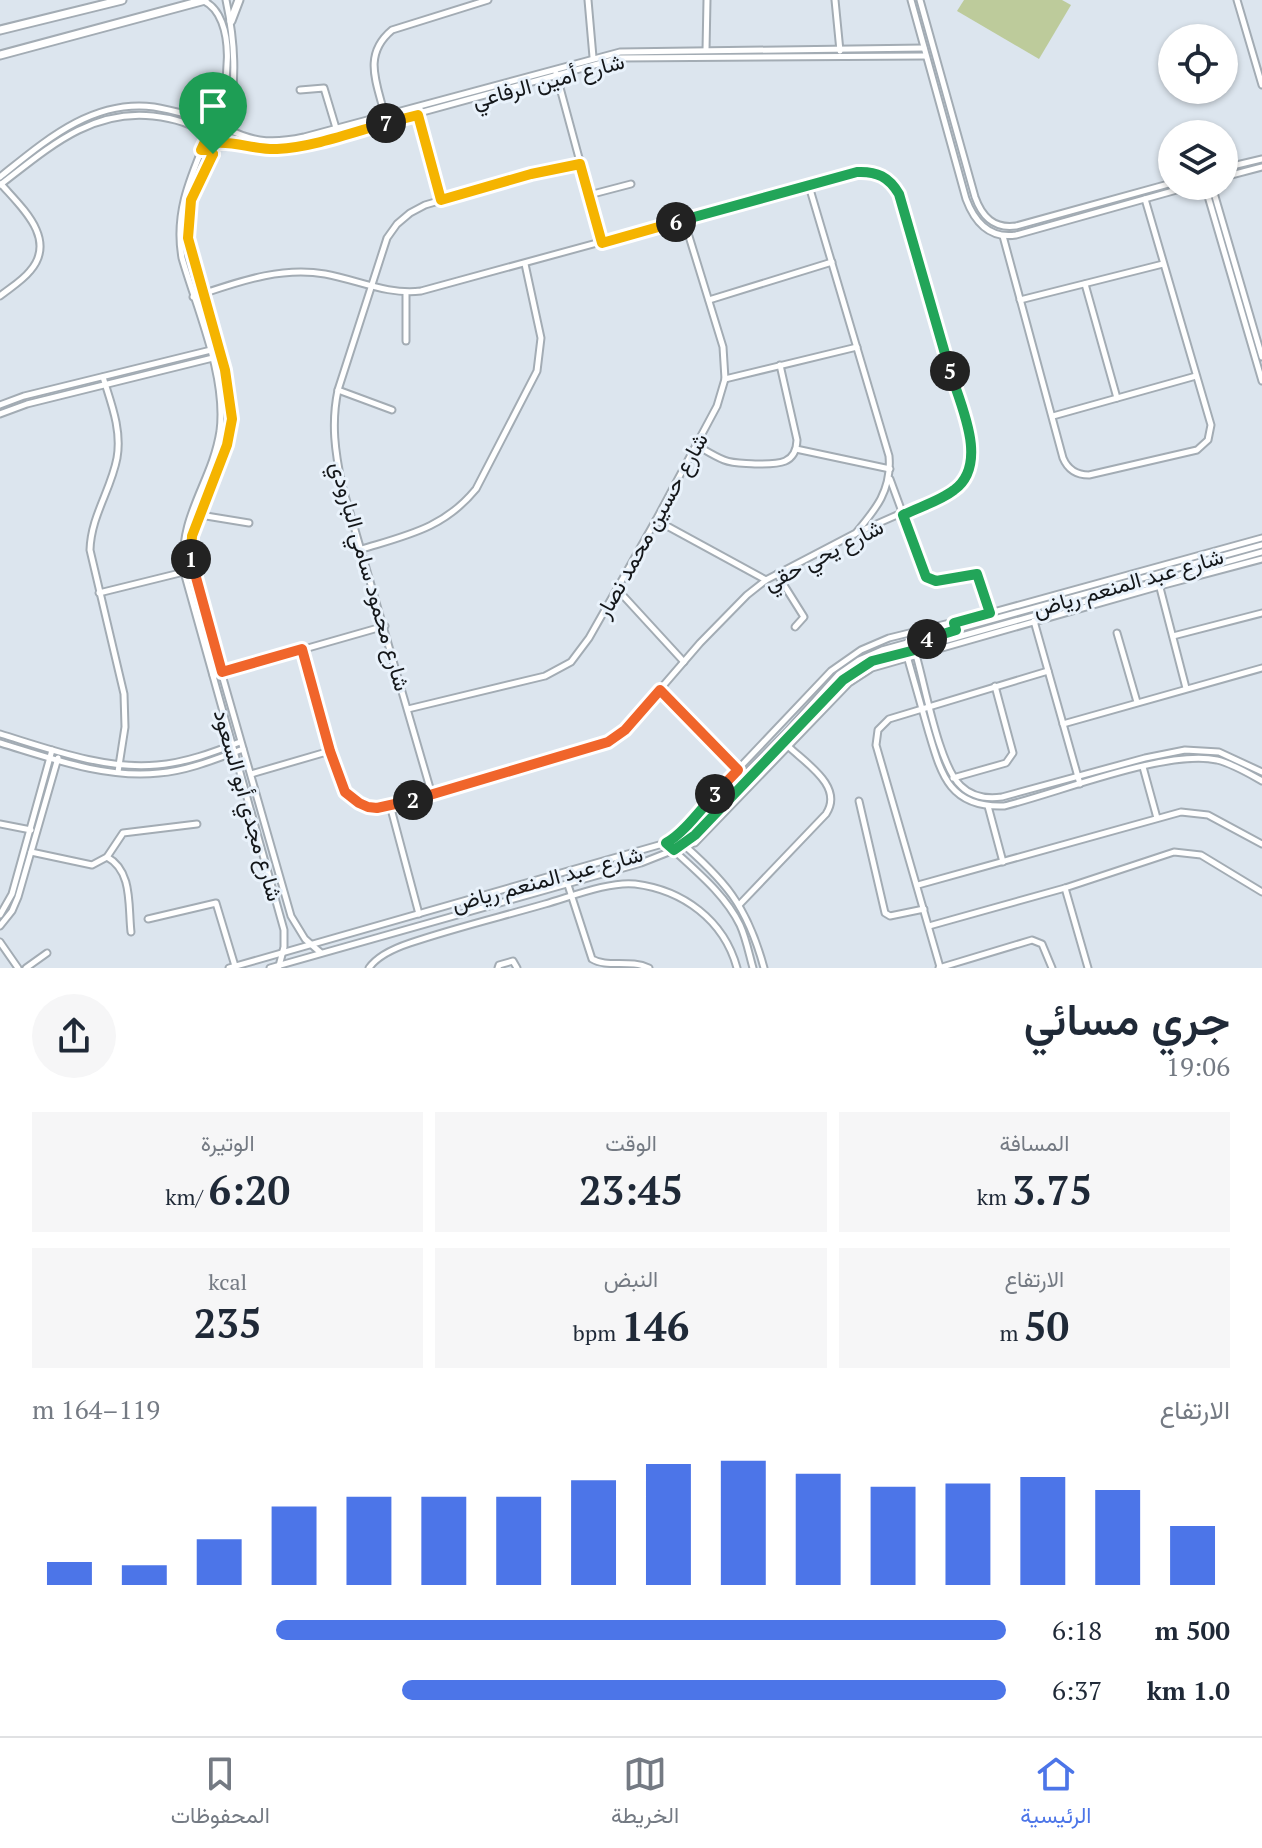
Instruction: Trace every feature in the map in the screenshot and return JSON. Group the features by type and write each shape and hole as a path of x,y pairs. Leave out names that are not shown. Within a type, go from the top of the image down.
{"main road":[{"path":"0,30 122,0"},
{"path":"0,55 204,0"},
{"path":"231,21 239,0"}],"street":[{"path":"204,0 217,11 224,35 227,79 221,104 211,119 206,135"},
{"path":"0,183 72,132 108,118 132,115 160,117 193,126 212,142 224,141 230,130 228,123 235,72 233,34 226,0"},
{"path":"386,123 373,63 375,50 382,38 392,30 488,0"},
{"path":"588,0 593,57"},
{"path":"706,50 707,0"},
{"path":"835,0 840,57"},
{"path":"911,0 955,163 974,217 988,231 1003,236 1016,235 1158,195"},
{"path":"920,0 977,205 992,223 1016,226 1158,187"},
{"path":"1237,0 1262,85"},
{"path":"224,35 233,34"},
{"name":"شارع أمين الرفاعي","path":"224,141 262,149 284,149 418,115 593,57 706,50 924,48"},
{"path":"763,50 763,58"},
{"name":"شارع أمين الرفاعي","path":"230,130 253,140 273,142 620,55 763,58 926,56"},
{"path":"555,72 602,243"},
{"path":"300,90 324,88 336,128"},
{"path":"221,104 231,107"},
{"path":"0,183 61,131 100,112 123,107 153,107 211,119 222,118 228,123"},
{"path":"418,115 441,200"},
{"name":"شارع مجدي أبو السعود","path":"206,135 179,218 182,258 210,351 221,405 220,431 183,535 184,572 285,935 279,966"},
{"name":"شارع مجدي أبو السعود","path":"224,141 213,154 195,190 188,219 191,256 219,348 231,406 230,432 192,536 192,570 288,908 299,932 322,953"},
{"path":"201,150 213,154"},
{"path":"1238,165 1262,159"},
{"path":"955,163 965,160"},
{"name":"شارع محمود سامي البارودي","path":"432,795 342,485 334,442 338,390 384,245 397,224 410,213 441,200 531,174 580,164"},
{"path":"1238,173 1262,167"},
{"name":"شارع يحي حقي","path":"193,297 259,277 292,272 325,274 387,291 421,291 867,172 886,178 899,194 972,447 970,470 956,489 854,534 766,580 731,610 625,730 608,742 432,795 368,807 352,798 341,784 302,649"},
{"path":"0,183 35,224 40,249 30,271 0,296"},
{"path":"589,195 631,184"},
{"path":"809,186 889,456 889,478 878,506 854,534"},
{"path":"1003,236 1065,462 1070,469 1081,475 1089,475 1197,450 1206,443 1211,428 1145,199"},
{"path":"1209,200 1262,381"},
{"path":"1216,200 1262,357"},
{"path":"1072,211 1074,219"},
{"name":"شارع حسين محمد نصار","path":"408,709 559,670 581,650 656,520 717,406 725,379 723,347 684,220"},
{"path":"709,300 832,262"},
{"path":"362,549 438,524 476,489 537,371 541,338 525,264"},
{"path":"1020,300 1163,264"},
{"path":"1085,284 1117,398"},
{"path":"406,293 406,341"},
{"path":"725,379 857,347"},
{"path":"0,405 24,396 219,348"},
{"path":"0,414 27,404 221,356"},
{"path":"696,445 727,461 781,464 791,458 797,440 780,365"},
{"path":"1053,416 1196,376"},
{"path":"103,377 115,418 118,444 114,470 96,514 91,538 91,562 125,702 125,727 118,772"},
{"path":"338,390 392,410"},
{"path":"796,449 890,469"},
{"path":"889,478 926,577 936,581 977,574 990,613"},
{"path":"200,515 249,523"},
{"path":"656,520 766,580"},
{"path":"1248,545 1262,538"},
{"name":"شارع عبد المنعم رياض","path":"232,967 666,843 679,836 740,772 787,732 839,674 865,657 904,645 915,649 1157,576 1248,545 1262,545"},
{"name":"شارع عبد المنعم رياض","path":"270,968 568,885 674,850 684,844 843,680 872,661 907,655 956,630 1157,576 1262,552"},
{"path":"660,690 740,772 831,671 861,650 990,613 1157,576 1262,559"},
{"path":"99,593 184,572"},
{"path":"777,574 804,617 795,627"},
{"path":"915,649 1034,621 1157,576"},
{"path":"1157,576 1186,688"},
{"path":"617,589 684,662"},
{"path":"1173,636 1262,613"},
{"path":"1034,621 1080,784"},
{"path":"954,623 956,630"},
{"path":"213,675 385,626"},
{"path":"1117,633 1137,702"},
{"path":"910,634 949,770 953,778 972,793 992,798 1185,750 1219,752 1262,772"},
{"path":"902,636 942,774 949,786 969,801 1004,806 1186,758 1227,764 1262,781"},
{"path":"861,650 865,657"},
{"path":"684,844 695,843 849,683 860,675 907,655"},
{"path":"1063,724 1262,668"},
{"path":"1048,671 889,719 878,730 876,737 939,968 1032,940 1042,944 1052,968"},
{"path":"953,778 1006,763 1013,753 995,686"},
{"path":"0,734 52,750 119,764 159,765 240,742"},
{"path":"0,743 57,760 118,772 160,773 243,749"},
{"path":"740,904 826,814 832,803 828,784 789,747"},
{"path":"0,926 18,897 31,852 32,830 52,750"},
{"path":"251,774 330,751"},
{"path":"0,915 12,894 60,752"},
{"path":"1143,767 1157,818"},
{"path":"859,801 885,913 890,916 924,909"},
{"path":"390,805 419,914"},
{"path":"988,806 1003,862"},
{"path":"918,885 1181,812 1208,815 1262,844"},
{"path":"0,824 32,830"},
{"path":"31,852 85,865 99,863 107,857 123,833 197,824"},
{"path":"679,836 740,904 752,928 764,968"},
{"path":"666,843 732,911 744,936 753,968"},
{"path":"929,926 1065,888 1174,852 1188,851 1201,855 1262,892"},
{"path":"107,857 117,862 124,871 131,932"},
{"path":"369,968 377,958 409,943 571,897 632,884 678,897 698,909 721,930 737,968"},
{"path":"568,885 592,959 598,963 632,962 649,968"},
{"path":"1065,888 1088,968"},
{"path":"475,897 472,904 476,911"},
{"path":"148,919 216,903 232,967"},
{"path":"450,904 454,909 452,916"},
{"path":"278,911 288,908"},
{"path":"0,942 18,968"},
{"path":"26,968 47,953"},
{"path":"498,968 513,961 517,968"}],"green space":[{"path":"964,0 1062,0 1071,5 1039,59 957,11"}],"route":[{"path":"418,115 441,200 531,174 580,164 602,243 857,172 877,173 886,178 899,194 972,447 970,470 956,489 903,515 926,577 936,581 974,573 979,575 990,613 954,623 956,630 913,643 915,650 872,661 852,672 695,835 674,850 666,843 682,834 688,822 738,770 660,690 625,730 608,742 432,795 377,808 359,803 345,792 341,784 302,649 222,672 192,570 192,536 227,445 232,419 225,370 188,238 191,200 213,154 201,150 207,137 215,143 225,141 262,149 284,149 418,115"}]}
